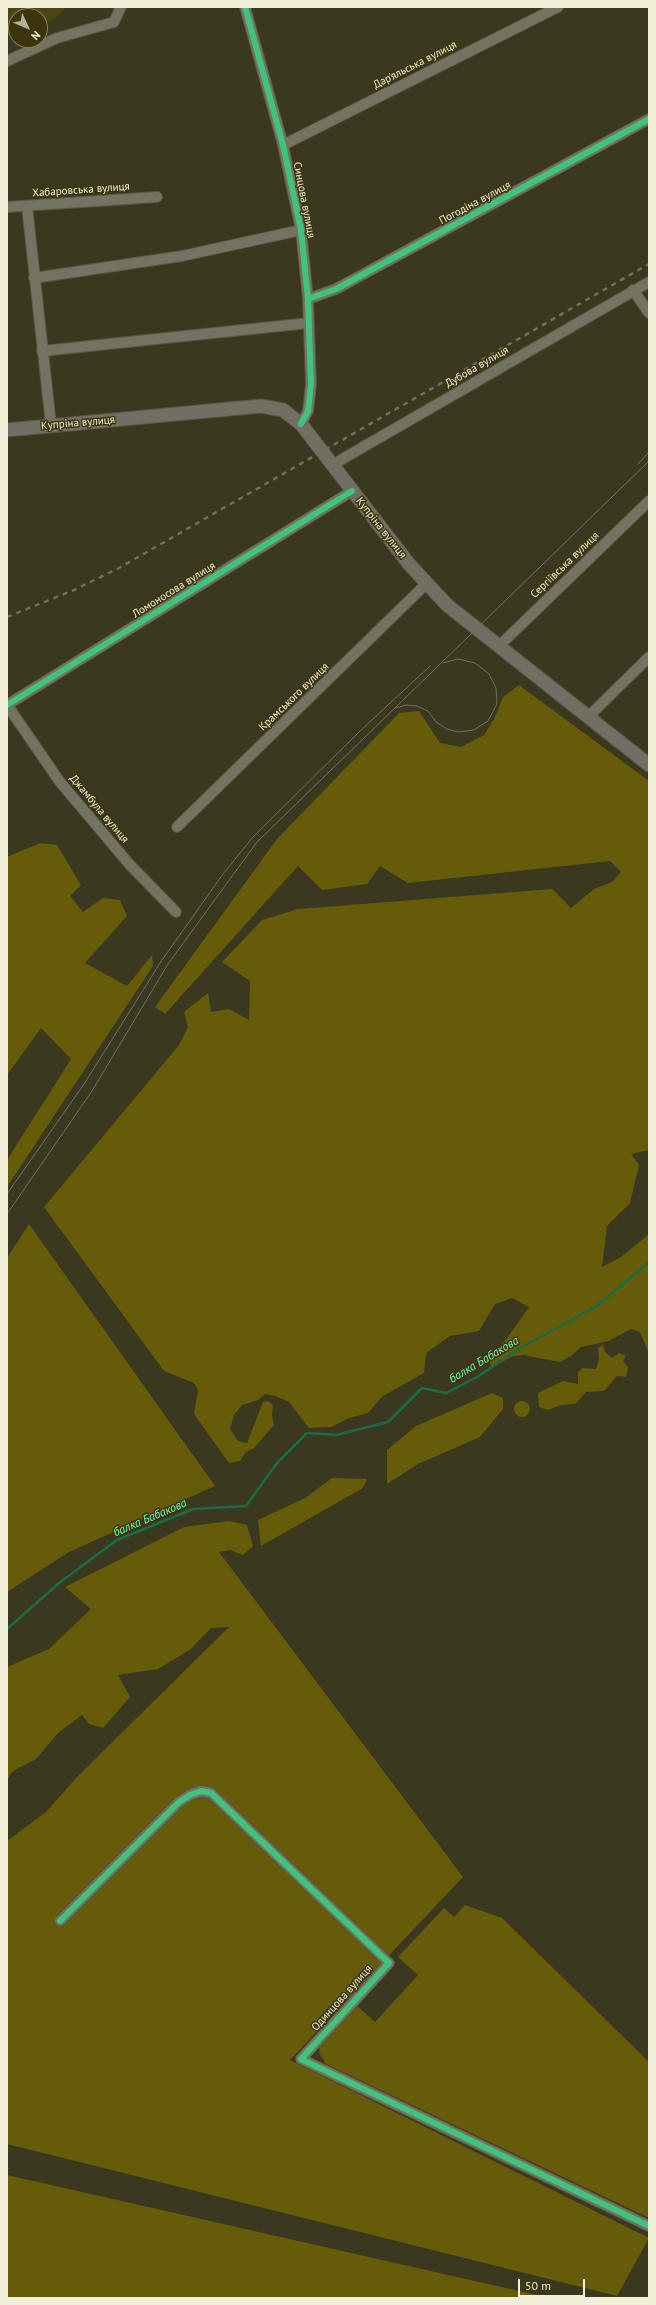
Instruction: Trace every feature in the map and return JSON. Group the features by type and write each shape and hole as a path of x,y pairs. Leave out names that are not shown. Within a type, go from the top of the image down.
{"main road":[{"name":"Купріна вулиця","path":"7,430 260,406 283,410 300,424 426,584 447,605 649,766"}],"street":[{"path":"7,61 56,38 114,22 121,7"},
{"name":"Синцова вулиця","path":"245,7 283,145 301,230 308,299 311,398 308,411 300,424"},
{"name":"Дар’яльська вулиця","path":"283,145 558,7"},
{"name":"Погодіна вулиця","path":"308,299 336,289 649,119"},
{"name":"Хабаровська вулиця","path":"7,207 156,196"},
{"path":"27,206 51,426"},
{"path":"34,278 182,256 301,230"},
{"name":"Дубова вулиця","path":"332,465 649,282"},
{"path":"633,290 649,313"},
{"path":"42,351 309,323"},
{"name":"Ломоносова вулиця","path":"8,711 352,491"},
{"name":"Сергіївська вулиця","path":"498,647 649,501"},
{"name":"Крамського вулиця","path":"177,827 426,584"},
{"path":"588,717 649,657"},
{"name":"Джамбула вулиця","path":"8,711 60,782 130,865 176,912"},
{"name":"Одинцова вулиця","path":"60,1921 179,1802 190,1794 201,1791 211,1793 389,1963 301,2059 649,2226"}],"shaded area":[{"path":"7,7 67,7 53,19 48,21 48,8 8,8 7,35"},
{"path":"519,685 649,781 649,1150 631,1154 639,1165 630,1203 607,1226 602,1267 621,1257 649,1234 649,1354 640,1332 631,1329 609,1341 581,1347 571,1356 560,1362 523,1355 513,1356 491,1368 489,1359 508,1337 529,1307 512,1298 495,1304 479,1331 450,1336 426,1353 424,1373 383,1396 368,1413 349,1418 331,1427 309,1428 289,1402 275,1396 265,1394 258,1400 242,1405 234,1415 230,1429 238,1441 247,1443 263,1402 268,1401 273,1405 272,1415 274,1425 254,1448 246,1452 240,1461 229,1463 194,1414 198,1390 194,1383 164,1371 44,1207 179,1045 188,1027 184,1012 208,993 211,1012 229,1009 249,1020 250,981 222,962 262,920 298,909 552,889 571,908 594,889 612,882 621,872 610,861 408,883 380,866 367,884 322,890 298,866 165,1014 155,1007 277,839 399,713 419,711 440,743 461,747 484,735 494,719 503,697"},
{"path":"40,843 57,845 81,885 70,896 83,912 103,898 120,900 127,916 85,963 127,986 152,955 153,966 7,1187 7,1160 71,1059 41,1028 7,1075 7,857"},
{"path":"29,1224 215,1486 69,1552 7,1592 7,1258"},
{"path":"603,1345 605,1352 612,1358 619,1353 626,1356 623,1361 628,1367 626,1377 617,1376 604,1391 586,1392 575,1404 561,1405 548,1410 539,1407 538,1393 563,1381 578,1384 578,1372 583,1368 596,1369 599,1359 598,1348"},
{"path":"492,1393 503,1398 503,1409 480,1437 418,1464 387,1484 387,1450 416,1426"},
{"path":"522,1401 529,1406 530,1409 525,1416 522,1417 515,1412 514,1409 519,1402"},
{"path":"332,1478 367,1479 363,1488 261,1546 258,1520 305,1498"},
{"path":"229,1521 247,1525 253,1546 243,1555 230,1550 219,1552 463,1877 290,2060 649,2238 617,2296 7,2144 7,1841 46,1812 77,1777 229,1627 211,1628 191,1649 158,1669 118,1675 130,1697 103,1728 89,1724 82,1715 58,1733 36,1759 13,1771 7,1780 7,1667 49,1649 91,1609 65,1587 184,1527"},
{"path":"465,1905 502,1918 649,2062 649,2218 326,2064 319,2053 321,2041 355,2004 375,2022 418,1975 398,1957 444,1908 454,1917"},
{"path":"7,2175 550,2298 7,2298"}],"waterway":[{"name":"балка Бабакова","path":"7,1629 59,1583 117,1540 193,1509 246,1506 277,1463 307,1433 336,1435 388,1422 422,1388 446,1393 477,1377 522,1347 597,1306 649,1262"}],"tram line":[{"path":"638,464 649,452"},
{"path":"7,1214 92,1091 168,964 257,842 649,461"},
{"path":"396,708 406,705 417,706 428,711 436,722 447,729 458,732 474,730 488,721 497,704 496,688 489,674 475,663 458,659 443,663"},
{"path":"7,1194 84,1084 162,960 223,874 253,837 359,732 430,666"}],"railway":[{"path":"7,617 74,590 119,568 649,264"}],"cycle path":[{"path":"245,7 283,145 301,230 308,299 311,384 308,411 301,424"},
{"path":"308,299 336,289 649,119"},
{"path":"7,705 352,491"},
{"path":"60,1921 179,1802 190,1795 201,1791 211,1793 389,1963 301,2059 649,2226"}]}
